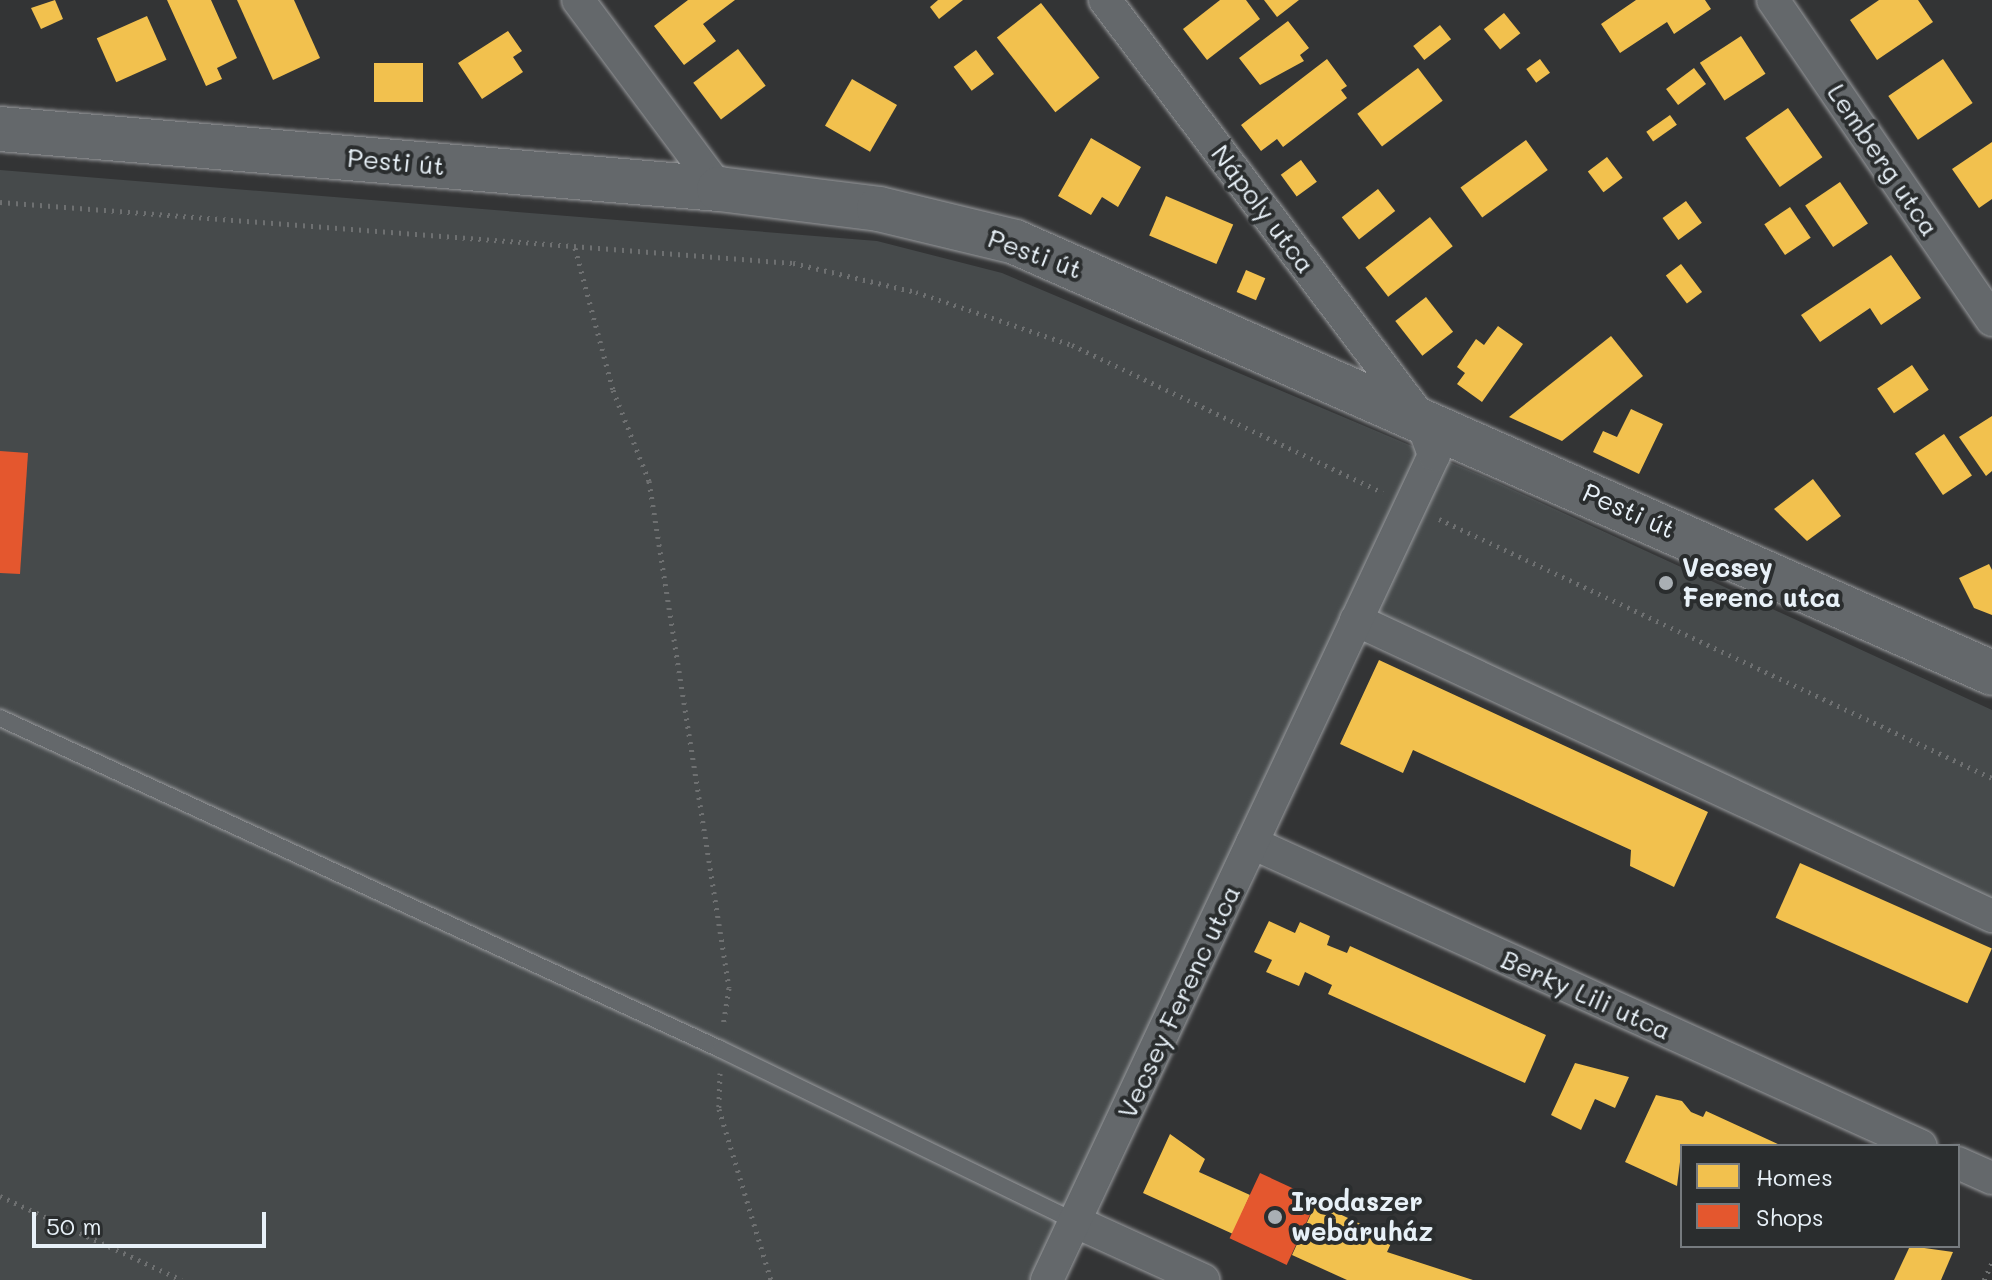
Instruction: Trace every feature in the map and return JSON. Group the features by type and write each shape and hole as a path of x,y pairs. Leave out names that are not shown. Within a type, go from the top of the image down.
{"main road":[{"name":"Pesti út","path":"0,129 719,189 879,209 1015,242 1420,417 1992,673"}],"street":[{"path":"578,0 719,189"},
{"name":"Nápoly utca","path":"1105,0 1420,417"},
{"name":"Lemberg utca","path":"1773,0 1992,320"},
{"name":"Vecsey Ferenc utca","path":"1047,1280 1356,620 1413,507 1434,455 1420,417"},
{"path":"1356,620 1992,916"},
{"name":"Berky Lili utca","path":"1252,843 1917,1144"},
{"path":"1960,1164 1992,1178"},
{"path":"1076,1222 1203,1280"}],"lane":[{"path":"0,718 720,1049 1076,1222"}],"path":[{"path":"0,202 793,263 916,292 1072,345 1992,778"},
{"path":"575,248 613,390 649,481 729,988 720,1049 719,1109 771,1280"},
{"path":"0,1196 182,1280"},
{"path":"1984,1280 1992,1263"}],"shaded area":[{"path":"0,170 877,241 1002,273 1483,476 1992,710 1992,916 1356,620 1047,1280 0,1280"}],"building: Homes":[{"path":"55,0 63,19 41,29 31,8"},
{"path":"167,0 211,0 237,58 217,68 222,79 206,86"},
{"path":"237,0 294,0 320,58 273,80"},
{"path":"688,0 735,0 703,24 716,41 684,65 654,26"},
{"path":"938,0 963,0 939,19 930,7"},
{"path":"1220,0 1246,0 1260,19 1207,60 1183,29"},
{"path":"1264,0 1299,0 1277,17"},
{"path":"1636,0 1705,0 1711,9 1674,34 1667,22 1620,53 1601,24"},
{"path":"1879,0 1918,0 1933,22 1877,60 1850,20"},
{"path":"1041,3 1099,78 1055,112 997,37"},
{"path":"1504,13 1520,33 1500,50 1484,29"},
{"path":"147,16 167,60 116,82 97,38"},
{"path":"1288,21 1309,48 1300,55 1304,61 1260,85 1239,58"},
{"path":"1440,25 1451,39 1424,60 1413,46"},
{"path":"508,31 522,51 513,57 523,72 482,99 458,63"},
{"path":"1741,36 1766,74 1724,100 1700,63"},
{"path":"738,49 766,86 721,119 693,83"},
{"path":"976,50 994,74 972,91 954,67"},
{"path":"1327,59 1347,86 1341,90 1347,98 1283,147 1277,139 1261,151 1241,125"},
{"path":"1540,59 1550,73 1536,83 1526,69"},
{"path":"1943,59 1973,103 1918,140 1888,96"},
{"path":"374,63 423,63 423,102 374,102"},
{"path":"1418,68 1443,101 1382,146 1357,114"},
{"path":"1694,68 1706,84 1678,105 1666,89"},
{"path":"852,79 897,105 870,152 825,126"},
{"path":"1788,108 1822,157 1780,187 1745,138"},
{"path":"1670,115 1677,125 1653,141 1646,132"},
{"path":"1091,138 1141,167 1118,207 1102,197 1091,215 1058,196"},
{"path":"1526,140 1548,170 1482,218 1460,188"},
{"path":"1992,142 1992,199 1979,208 1952,169"},
{"path":"1607,157 1623,178 1603,192 1588,171"},
{"path":"1301,160 1317,182 1297,197 1281,175"},
{"path":"1840,182 1868,223 1833,247 1805,205"},
{"path":"1378,189 1395,211 1359,239 1342,217"},
{"path":"1166,196 1233,225 1216,264 1149,236"},
{"path":"1686,201 1702,223 1678,240 1663,218"},
{"path":"1790,207 1811,238 1785,255 1764,224"},
{"path":"1430,217 1453,246 1388,297 1365,267"},
{"path":"1891,255 1921,298 1881,325 1870,308 1820,342 1801,315"},
{"path":"1681,264 1702,292 1687,303 1666,275"},
{"path":"1246,270 1265,278 1256,300 1237,292"},
{"path":"1426,297 1453,332 1422,356 1395,321"},
{"path":"1498,326 1523,344 1482,402 1457,384 1465,373 1457,367 1476,339 1484,345"},
{"path":"1611,336 1643,376 1562,441 1509,417"},
{"path":"1912,365 1929,390 1894,413 1877,388"},
{"path":"1631,409 1663,424 1639,474 1593,452 1603,431 1617,437"},
{"path":"1992,416 1992,471 1986,476 1959,437"},
{"path":"1944,434 1972,475 1943,495 1915,454"},
{"path":"1813,479 1841,516 1807,541 1774,509"},
{"path":"1989,564 1992,570 1992,615 1974,608 1959,578"},
{"path":"1379,660 1708,812 1674,887 1630,866 1631,850 1413,750 1403,773 1340,744"},
{"path":"1800,863 1992,948 1967,1003 1776,918"},
{"path":"1269,921 1295,933 1300,922 1330,936 1327,945 1347,953 1350,946 1546,1035 1525,1083 1328,994 1332,985 1305,972 1299,986 1266,972 1272,960 1254,952"},
{"path":"1575,1063 1629,1077 1615,1108 1595,1099 1581,1130 1551,1115"},
{"path":"1656,1095 1682,1101 1691,1112 1703,1117 1706,1111 1778,1144 1680,1144 1677,1186 1625,1162"},
{"path":"1170,1134 1205,1159 1199,1172 1250,1195 1233,1234 1143,1193"},
{"path":"1316,1203 1393,1239 1387,1252 1473,1280 1347,1280 1292,1255"},
{"path":"1909,1248 1953,1252 1941,1280 1894,1280"}],"building: Shops":[{"path":"0,451 28,453 20,574 0,573"},
{"name":"Irodaszer webáruház","path":"1260,1173 1317,1200 1287,1265 1230,1238"}],"place":[{"name":"Vecsey Ferenc utca","path":"1666,583"},
{"name":"Irodaszer webáruház","path":"1275,1217"}]}
